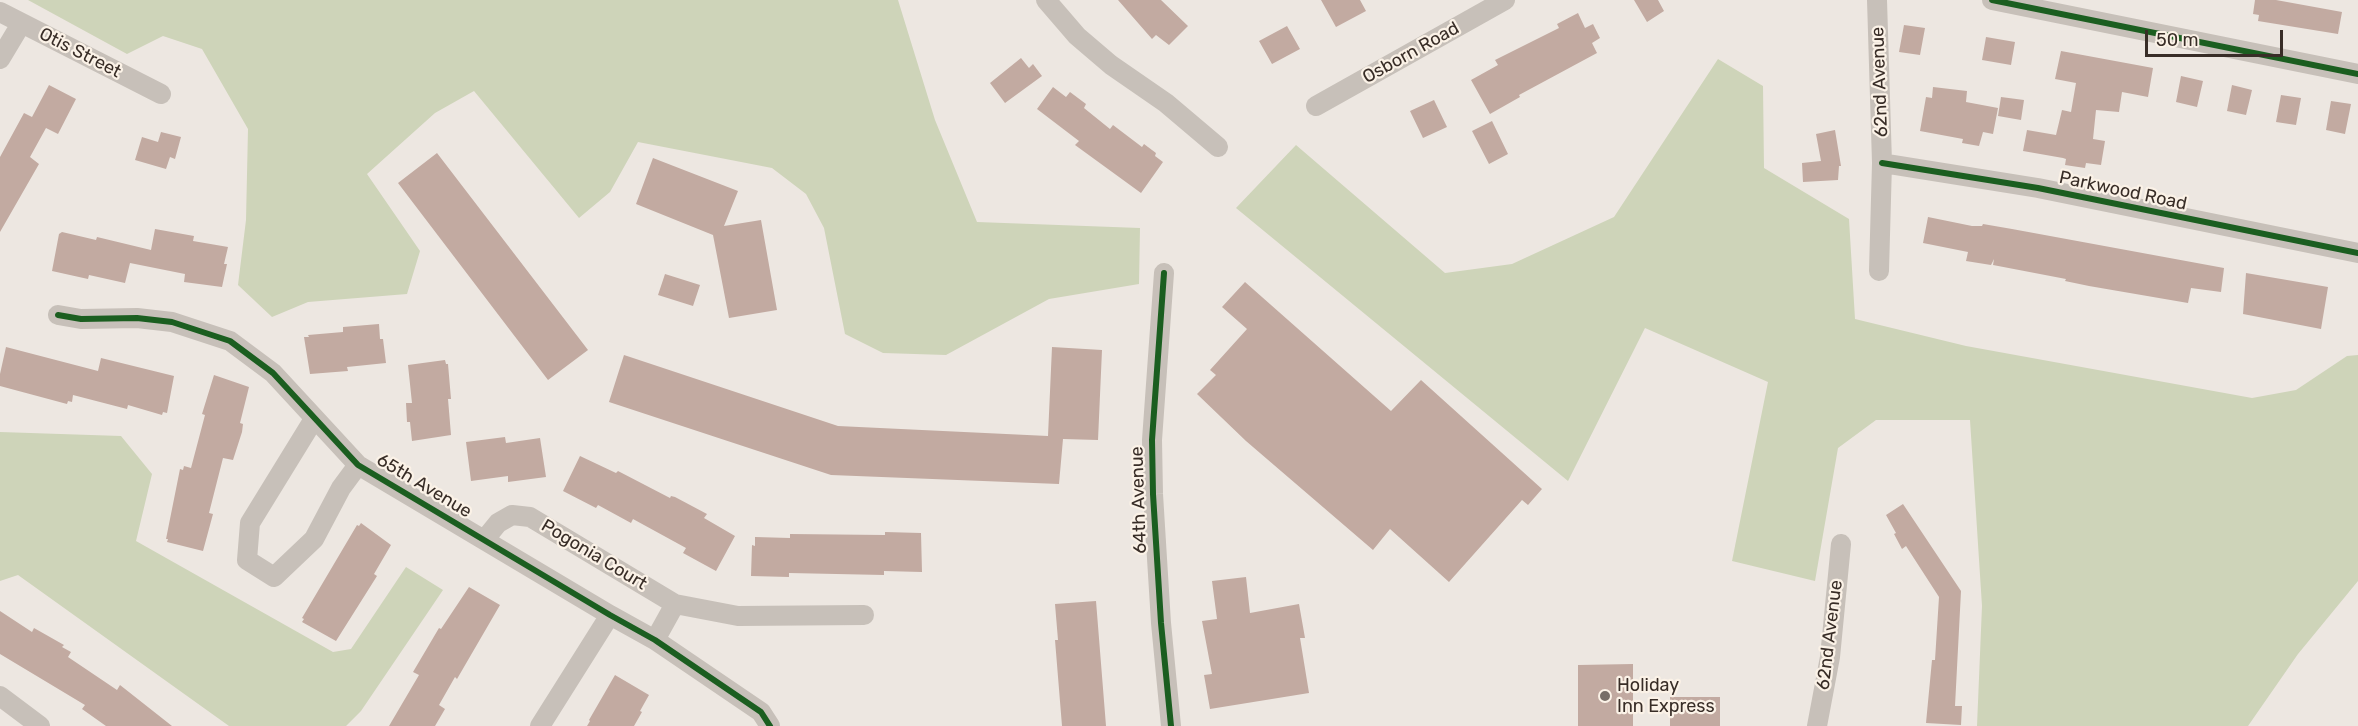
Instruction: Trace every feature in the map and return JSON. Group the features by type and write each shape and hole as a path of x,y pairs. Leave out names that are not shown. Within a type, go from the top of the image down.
{"street":[{"path":"1046,0 1064,23 1085,43 1111,65 1166,103 1218,147"},
{"name":"Osborn Road","path":"1316,106 1505,0"},
{"name":"62nd Avenue","path":"1877,0 1882,163 1879,271"},
{"path":"1992,0 2358,74"},
{"name":"Otis Street","path":"0,12 160,94"},
{"path":"0,59 21,24"},
{"name":"Parkwood Road","path":"1882,163 2038,188 2358,253"},
{"name":"64th Avenue","path":"1164,273 1152,429 1153,494 1161,623 1171,726"},
{"name":"65th Avenue","path":"58,315 81,319 137,318 171,321 230,341 273,373 358,465 655,640 761,712 770,726"},
{"path":"314,419 250,523 247,560 273,577 314,539 341,488 358,465"},
{"name":"Pogonia Court","path":"485,539 498,523 512,515 530,517 675,604 738,616 864,615"},
{"name":"62nd Avenue","path":"1817,726 1830,657 1841,544"},
{"path":"655,640 675,604"},
{"path":"540,726 610,615"},
{"path":"0,696 40,726"}],"green space":[{"path":"28,0 898,0 935,120 977,222 1140,228 1139,284 1049,299 946,355 883,353 845,334 824,228 806,194 772,168 638,142 610,192 579,218 474,91 435,113 367,174 420,251 407,294 308,302 272,317 238,285 246,220 248,129 202,49 163,36 127,54"},
{"path":"1718,59 1763,86 1764,168 1849,219 1855,319 1966,346 2252,398 2296,390 2347,356 2358,355 2358,581 2298,654 2248,726 1977,726 1982,606 1970,420 1876,420 1838,448 1815,581 1732,561 1768,382 1645,328 1568,481 1236,208 1296,145 1445,273 1512,264 1614,217"},
{"path":"0,432 121,436 152,474 136,541 333,652 351,649 406,567 443,590 361,711 346,726 229,726 18,575 0,581"}],"building":[{"path":"1118,0 1161,0 1188,26 1169,45 1156,35 1152,39"},
{"path":"1321,0 1360,0 1366,11 1336,27"},
{"path":"1634,0 1658,0 1664,11 1647,22"},
{"path":"2255,0 2276,0 2342,12 2338,34 2258,21 2259,15 2253,14"},
{"path":"1578,13 1585,28 1593,24 1600,38 1592,43 1597,53 1519,95 1520,97 1490,114 1471,80 1498,65 1495,60 1559,28 1557,24"},
{"path":"1904,25 1925,28 1920,55 1899,52"},
{"path":"1287,26 1300,49 1272,64 1259,41"},
{"path":"1986,37 2015,42 2011,65 1982,60"},
{"path":"2061,51 2153,68 2148,97 2122,92 2119,112 2096,110 2093,139 2105,141 2101,165 2086,163 2085,168 2065,165 2066,159 2063,158 2023,151 2027,130 2056,135 2062,110 2071,112 2076,83 2055,79"},
{"path":"1021,58 1029,68 1033,64 1042,76 1005,103 990,83"},
{"path":"2181,76 2203,81 2197,107 2176,102"},
{"path":"49,85 76,99 58,134 46,128 30,157 39,164 0,232 0,157 24,113 32,117"},
{"path":"2232,85 2252,90 2246,115 2227,111"},
{"path":"1053,87 1066,97 1070,92 1086,104 1084,108 1110,129 1113,125 1142,147 1144,144 1156,153 1155,156 1163,162 1141,193 1075,145 1079,141 1037,109"},
{"path":"1933,87 1967,91 1966,102 1998,108 1993,134 1983,132 1979,146 1962,143 1963,139 1920,131 1926,97 1932,98"},
{"path":"2281,95 2301,98 2296,125 2276,122"},
{"path":"2001,97 2024,100 2021,120 1998,116"},
{"path":"1434,100 1447,127 1423,138 1410,111"},
{"path":"2331,101 2351,104 2345,134 2326,130"},
{"path":"1492,121 1508,154 1489,164 1472,131"},
{"path":"1835,130 1841,166 1839,166 1838,180 1803,182 1802,163 1821,161 1816,134"},
{"path":"161,132 181,137 175,159 170,157 166,169 135,160 142,137 158,142"},
{"path":"437,153 588,350 548,380 398,183"},
{"path":"653,158 738,191 724,226 761,220 777,310 729,318 713,235 636,204"},
{"path":"1928,217 1972,226 1983,224 2224,268 2221,292 2191,288 2188,303 2089,286 2065,281 2066,279 1993,265 1994,259 1991,265 1966,261 1968,252 1923,243"},
{"path":"155,229 194,236 193,241 228,247 222,287 184,282 185,274 130,263 125,283 89,275 88,279 52,271 59,234 62,232 96,240 97,237 151,250"},
{"path":"2246,273 2328,287 2321,329 2243,314"},
{"path":"665,274 700,285 693,306 658,295"},
{"path":"1245,282 1391,411 1421,380 1542,489 1528,505 1522,500 1449,582 1390,529 1373,550 1246,441 1197,394 1216,375 1210,370 1247,329 1222,307"},
{"path":"379,324 386,363 347,367 348,371 310,374 304,337 343,332 343,327"},
{"path":"6,347 98,371 101,358 174,376 167,413 163,412 162,415 128,405 127,409 73,395 72,402 68,401 67,404 0,386 0,374"},
{"path":"1052,347 1102,350 1098,440 1063,439 1059,484 831,475 609,402 624,355 838,426 1048,436"},
{"path":"445,360 448,364 451,399 448,399 451,435 412,441 410,422 407,422 406,403 412,403 408,365"},
{"path":"214,375 249,387 240,423 243,424 242,432 233,460 223,458 209,513 213,514 203,551 167,542 168,539 166,539 180,469 183,470 184,466 191,468 205,415 202,414"},
{"path":"505,437 506,443 540,438 546,477 508,482 508,476 471,481 466,442"},
{"path":"580,456 616,473 618,471 670,498 675,497 707,514 704,518 735,536 716,571 683,553 686,548 633,519 631,523 598,505 596,508 563,491"},
{"path":"1903,504 1961,591 1955,706 1962,706 1961,725 1926,723 1932,660 1935,660 1939,597 1906,546 1902,549 1886,515"},
{"path":"361,523 391,545 374,574 377,576 336,641 302,622 304,619 302,618 357,525"},
{"path":"885,532 921,533 922,572 884,571 884,575 789,573 789,577 751,576 752,545 755,546 755,537 790,538 790,534 885,535"},
{"path":"1246,577 1250,613 1299,604 1305,638 1300,638 1309,693 1210,709 1204,675 1212,674 1202,621 1217,619 1212,581"},
{"path":"469,587 500,605 457,679 455,677 439,705 445,709 435,726 389,726 419,675 413,672 439,628 441,629"},
{"path":"1096,601 1106,726 1062,726 1055,640 1058,640 1055,604"},
{"path":"0,611 32,632 34,628 64,645 62,647 71,652 68,657 117,690 120,685 172,726 106,726 82,709 85,705 0,654"},
{"name":"Holiday Inn Express","path":"1633,664 1633,726 1578,726 1578,665"},
{"path":"615,675 649,695 640,711 642,712 634,726 587,726 589,720"},
{"path":"1670,697 1720,697 1720,726 1670,726"}],"cycle path":[{"path":"1992,0 2358,74"},
{"path":"1882,163 2038,188 2358,253"},
{"path":"1164,273 1152,440 1161,623 1171,726"},
{"path":"58,315 81,319 137,318 172,322 230,341 273,373 358,465 655,640 761,712 770,726"}],"place":[{"name":"Holiday Inn Express","path":"1605,696"}]}
